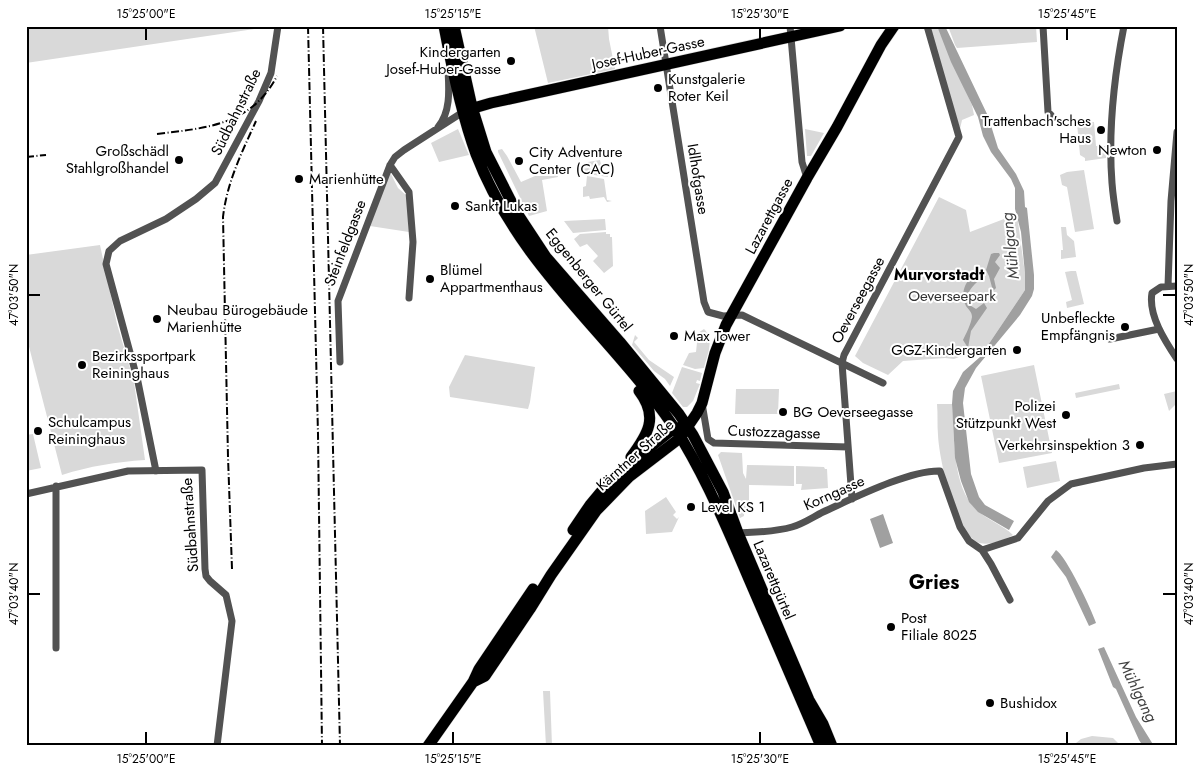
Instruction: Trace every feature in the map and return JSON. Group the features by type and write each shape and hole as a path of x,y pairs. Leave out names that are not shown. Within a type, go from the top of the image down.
{"main road":[{"name":"Eggenberger Gürtel","path":"444,26 447,45 468,110 486,152 518,213 546,257 620,342 688,426"},
{"name":"Eggenberger Gürtel","path":"454,26 477,155 510,219 535,258 637,378 677,433"},
{"name":"Josef-Huber-Gasse","path":"468,110 666,65 790,32 840,26"},
{"name":"Lazarettgasse","path":"688,426 702,403 715,353 731,315 881,45 894,26"},
{"path":"588,321 605,351 642,396 650,411 649,429 641,444 620,473"},
{"name":"Kärntner Straße","path":"428,746 473,682 478,669 590,505 620,473 688,426"},
{"name":"Lazarettgürtel","path":"688,426 722,492 809,700 823,724 832,746"},
{"name":"Kärntner Straße","path":"473,682 485,676 530,609 550,575 596,511 629,477 666,448 677,433"},
{"name":"Lazarettgürtel","path":"677,433 716,501 821,746"},
{"path":"666,448 677,450 694,461"}],"street":[{"name":"Südbahnstraße","path":"218,746 232,621 226,595 206,576 202,470 156,471 145,414 106,264 106,257 109,251 120,241 166,219 196,199 215,183 271,73 278,26"},
{"name":"Idlhofgasse","path":"660,26 704,302 708,312 723,316 731,315"},
{"name":"Oeverseegasse","path":"852,499 842,363 844,355 959,137 927,26"},
{"path":"1043,26 1048,112 1051,115"},
{"path":"1117,221 1112,183 1112,116 1117,62 1124,26"},
{"path":"790,32 802,162 807,178"},
{"name":"Steinfeldgasse","path":"430,134 441,123 448,103 447,45"},
{"name":"Steinfeldgasse","path":"340,362 338,301 390,165 395,157 404,150 468,110"},
{"path":"1168,286 1171,201 1177,132"},
{"path":"390,165 409,192 413,242 409,298"},
{"path":"1177,286 1161,287 1152,293 1151,300 1159,329 1177,359"},
{"path":"731,315 742,314 883,383"},
{"path":"1110,339 1159,329"},
{"name":"Custozzagasse","path":"702,403 708,439 714,443 848,447"},
{"path":"1010,600 997,572 982,550 1018,538 1048,501 1071,484 1144,468 1177,464"},
{"path":"26,494 128,471 156,471"},
{"name":"Korngasse","path":"738,533 773,531 794,527 852,499 907,477 940,471 960,527 969,541 982,550"},
{"path":"56,486 56,648"}],"green space":[{"path":"26,26 267,26 267,27 26,63"},
{"path":"534,26 608,26 615,69 548,83"},
{"path":"928,26 937,26 972,105 974,115 962,120 960,129"},
{"path":"948,26 1036,26 1037,42 957,48"},
{"path":"1094,122 1096,146 1106,146 1106,158 1085,161 1085,158 1080,155 1077,123"},
{"path":"458,129 469,155 439,162 431,143"},
{"path":"805,129 824,133 811,156 807,156"},
{"path":"502,149 521,182 535,176 554,176 552,168 556,167 558,177 542,180 547,211 529,216 498,152 498,150"},
{"path":"600,160 603,174 607,173 608,177 581,173 580,169 589,168 588,162"},
{"path":"1084,170 1094,229 1075,232 1067,187 1062,185 1060,175 1067,172"},
{"path":"390,172 398,188 407,196 409,232 370,226"},
{"path":"587,176 604,179 607,200 612,201 607,202 604,197 590,199 589,196 583,197 583,187 586,186"},
{"name":"Oeverseepark","path":"939,197 966,210 970,232 1017,214 1025,274 1025,290 980,357 972,352 954,359 903,361 888,375 863,363 855,356"},
{"path":"605,219 606,230 573,233 564,221"},
{"path":"1061,227 1066,227 1067,235 1074,241 1076,257 1061,259 1061,250 1063,250"},
{"path":"606,232 606,234 610,234 610,237 612,237 613,266 604,273 593,261 598,256 587,244 580,247 574,239 580,234"},
{"name":"Bezirkssportpark Reininghaus","path":"100,245 117,324 134,382 145,460 103,465 62,475 26,335 26,255"},
{"path":"1076,271 1084,304 1067,308 1066,302 1072,300 1065,272"},
{"path":"704,329 710,343 704,368 695,369 683,365 689,353 696,352 698,333"},
{"path":"635,335 638,338 634,342 649,360 674,377 670,386 665,379 654,371 632,345"},
{"path":"465,355 535,367 528,409 450,397 449,387"},
{"path":"1034,365 1052,453 999,463 981,376"},
{"path":"682,367 702,373 700,381 697,380 696,383 700,384 693,401 687,407 683,407 672,393"},
{"path":"1119,384 1120,389 1076,398 1075,393"},
{"path":"736,389 779,389 778,414 735,414"},
{"path":"1177,391 1177,403 1169,411 1164,394"},
{"path":"937,404 952,404 956,461 963,489 969,501 978,511 1013,535 995,542 981,543 969,535 962,524 955,509 941,460"},
{"path":"33,434 41,468 26,471 26,435"},
{"path":"721,452 742,453 743,473 746,479 747,465 794,466 794,486 749,485 749,510 744,510 744,516 740,518 718,455"},
{"path":"1056,461 1060,481 1027,488 1023,467"},
{"path":"796,466 824,467 827,469 828,488 801,490 802,484 796,484"},
{"path":"666,497 676,512 673,515 677,519 679,517 672,532 646,534 645,511"},
{"path":"543,691 550,691 552,746 546,746"},
{"path":"1092,736 1113,738 1121,746 1076,746 1076,743 1081,739"}],"shaded area":[{"name":"Mühlgang","path":"937,26 945,26 988,116 998,148 1016,174 1024,191 1025,207 1027,208 1034,275 1032,296 1020,315 976,368 965,388 963,403 971,474 979,497 985,505 1014,521 1009,530 978,512 969,502 955,458 952,404 953,391 963,372 980,357 1025,290 1021,232 1015,209 1015,188 1011,179 991,152 983,136 978,117 951,62"},
{"path":"999,253 1000,255 995,262 1000,268 994,279 996,288 993,291 986,270 991,254"},
{"path":"972,277 978,277 979,280 968,293 968,304 976,309 984,303 987,308 971,331 968,348 963,340 970,326 972,315 964,302 963,294 967,283"},
{"path":"883,514 893,543 880,548 870,519"},
{"path":"1056,550 1072,572 1096,623 1089,626 1066,577 1051,557"},
{"name":"Mühlgang","path":"1104,647 1136,717 1154,746 1143,746 1139,740 1116,689 1113,687 1098,649"}],"railway":[{"path":"308,26 318,434 322,746"},
{"path":"323,26 340,746"},
{"path":"157,134 209,126 240,115 266,93 277,76"},
{"path":"232,569 223,217 232,179 256,121"},
{"path":"26,157 46,155"}],"place":[{"name":"Kindergarten Josef-Huber-Gasse","path":"511,61"},
{"name":"Kunstgalerie Roter Keil","path":"658,88"},
{"name":"Trattenbach'sches Haus","path":"1101,130"},
{"name":"Newton","path":"1157,150"},
{"name":"Großschädl Stahlgroßhandel","path":"179,160"},
{"name":"City Adventure Center (CAC)","path":"519,161"},
{"name":"Marienhütte","path":"299,179"},
{"name":"Sankt Lukas","path":"455,206"},
{"name":"Blümel Appartmenthaus","path":"430,279"},
{"name":"Neubau Bürogebäude Marienhütte","path":"157,319"},
{"name":"Unbefleckte Empfängnis","path":"1125,327"},
{"name":"Max Tower","path":"674,336"},
{"name":"GGZ-Kindergarten","path":"1017,350"},
{"name":"Bezirkssportpark Reininghaus","path":"82,365"},
{"name":"BG Oeverseegasse","path":"783,412"},
{"name":"Polizei Stützpunkt West","path":"1066,415"},
{"name":"Schulcampus Reininghaus","path":"38,431"},
{"name":"Verkehrsinspektion 3","path":"1140,445"},
{"name":"Level KS 1","path":"691,507"},
{"name":"Post Filiale 8025","path":"891,627"},
{"name":"Bushidox","path":"990,703"}],"district":[{"name":"Murvorstadt","path":"939,274"},
{"name":"Gries","path":"934,582"}]}
